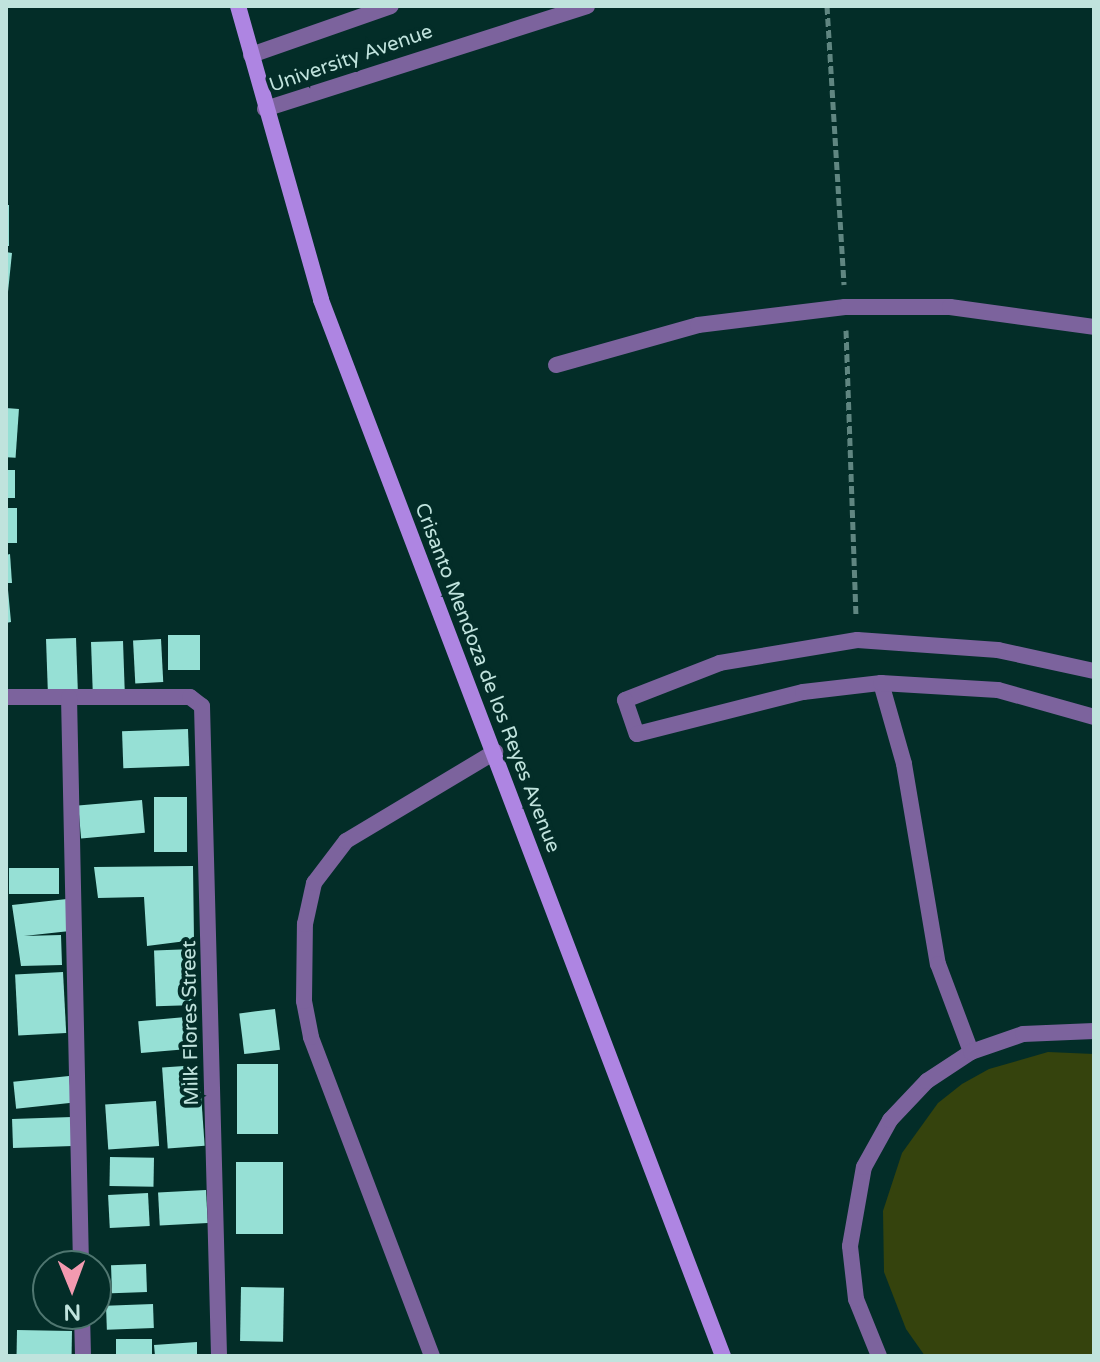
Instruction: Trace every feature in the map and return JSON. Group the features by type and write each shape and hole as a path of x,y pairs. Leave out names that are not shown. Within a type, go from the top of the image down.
{"main road":[{"name":"Crisanto Mendoza de los Reyes Avenue","path":"238,6 321,300 723,1356"}],"street":[{"name":"University Avenue","path":"251,55 391,6"},
{"name":"University Avenue","path":"265,109 587,6"},
{"path":"556,365 698,325 845,307 950,307 1094,327"},
{"path":"1094,671 984,648 857,640 720,663 625,702 639,734 803,692 881,683 998,690 1094,717"},
{"path":"881,683 904,764 938,964 971,1052"},
{"path":"6,697 69,697 81,1250"},
{"name":"Milk Flores Street","path":"69,697 190,697 201,702 219,1356"},
{"path":"432,1356 311,1037 304,1001 305,924 314,883 346,841 495,752"},
{"path":"879,1356 863,1324 851,1272 856,1193 876,1143 907,1099 971,1052 1023,1034 1094,1031"},
{"path":"82,1330 83,1356"}],"green space":[{"path":"1048,1052 1094,1054 1094,1356 925,1356 906,1329 884,1272 883,1211 902,1153 938,1103 962,1084 989,1069"}],"building":[{"path":"6,205 9,205 9,246 6,246"},
{"path":"6,252 12,253 8,292 6,292"},
{"path":"6,408 19,409 16,458 6,457"},
{"path":"6,470 15,470 15,498 6,498"},
{"path":"6,508 17,508 17,543 6,543"},
{"path":"10,554 12,583 6,583 6,555"},
{"path":"6,591 11,622 6,623"},
{"path":"168,635 200,635 200,670 168,670"},
{"path":"76,638 78,691 48,692 46,639"},
{"path":"161,639 163,682 135,683 133,640"},
{"path":"123,641 125,691 93,692 91,642"},
{"path":"188,729 189,766 123,768 122,731"},
{"path":"154,797 187,797 187,852 154,852"},
{"path":"142,800 145,833 81,838 78,806"},
{"path":"193,866 194,940 147,946 144,897 98,898 94,867"},
{"path":"9,868 59,868 59,894 9,894"},
{"path":"67,899 70,931 24,936 61,935 62,965 21,966 12,905"},
{"path":"194,949 196,1005 156,1006 154,950"},
{"path":"63,972 66,1033 18,1035 15,975"},
{"path":"275,1009 280,1050 244,1054 239,1013"},
{"path":"197,1016 200,1048 141,1053 138,1021"},
{"path":"237,1064 278,1064 278,1134 237,1134"},
{"path":"199,1065 205,1146 168,1148 162,1068"},
{"path":"69,1076 72,1103 16,1109 13,1082"},
{"path":"156,1101 159,1146 108,1149 105,1105"},
{"path":"72,1117 73,1146 13,1148 12,1119"},
{"path":"110,1157 154,1158 153,1187 109,1186"},
{"path":"236,1162 283,1162 283,1234 236,1234"},
{"path":"206,1190 208,1223 160,1225 158,1193"},
{"path":"148,1193 150,1226 110,1228 108,1195"},
{"path":"146,1264 147,1292 112,1293 112,1265"},
{"path":"241,1287 284,1288 283,1342 240,1341"},
{"path":"153,1304 154,1328 112,1329 112,1305"},
{"path":"17,1330 72,1331 72,1356 17,1356"},
{"path":"116,1339 152,1339 152,1356 116,1356"},
{"path":"197,1342 197,1356 155,1356 154,1345"}]}
